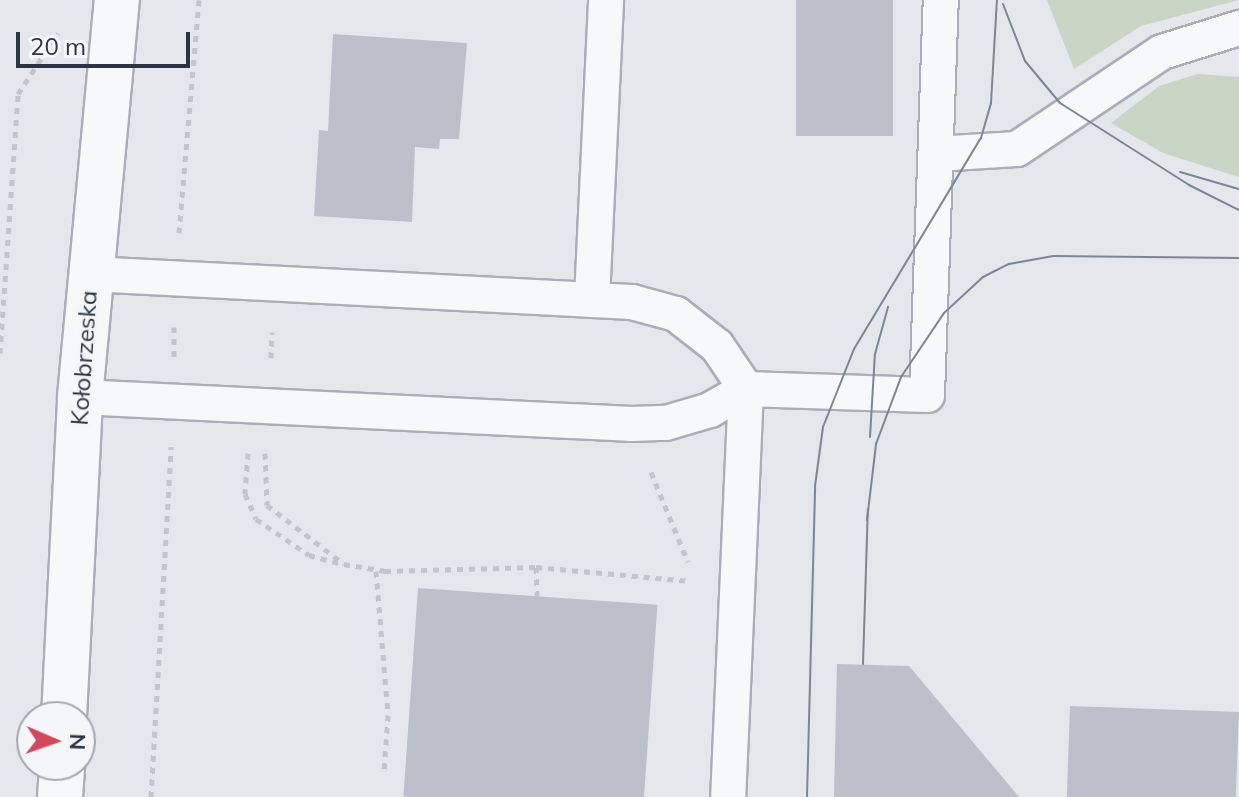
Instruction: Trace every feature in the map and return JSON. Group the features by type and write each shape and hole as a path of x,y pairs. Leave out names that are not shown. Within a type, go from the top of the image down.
{"street":[{"name":"Kołobrzeska","path":"65,701 80,397 117,0"}],"lane":[{"path":"592,299 606,0"},
{"path":"80,397 632,424 666,423 710,410 746,389 927,395 941,0"},
{"path":"936,154 1017,149 1154,56 1239,28"},
{"path":"90,274 632,302 676,314 717,346 746,389 728,797"}],"path":[{"path":"0,353 18,94 58,35 59,23"},
{"path":"248,448 245,494 256,519 309,555 376,571 536,567 696,582 632,424"},
{"path":"265,448 267,505 344,564"},
{"path":"536,567 537,596"},
{"path":"376,571 388,715 384,772"}],"green space":[{"path":"1047,0 1239,0 1141,26 1074,69"},
{"path":"1198,74 1239,77 1239,177 1163,153 1111,123 1159,86"}],"building":[{"path":"796,0 893,0 893,136 796,136"},
{"path":"333,34 467,43 459,139 440,139 439,149 415,147 412,222 314,216 319,130 328,131"},
{"path":"418,588 657,605 644,797 403,796"},
{"path":"837,664 909,666 1019,797 834,797"},
{"path":"1070,706 1239,712 1236,797 1067,797"}],"tram line":[{"path":"807,797 815,486 823,427 854,349 981,138 991,103 997,0"},
{"path":"1003,4 1025,61 1060,103 1189,185 1239,210"},
{"path":"1180,172 1239,189"},
{"path":"867,520 876,444 901,377 944,313 983,277 1009,264 1053,256 1239,258"},
{"path":"870,437 875,354 888,307"},
{"path":"863,664 868,509"}]}
